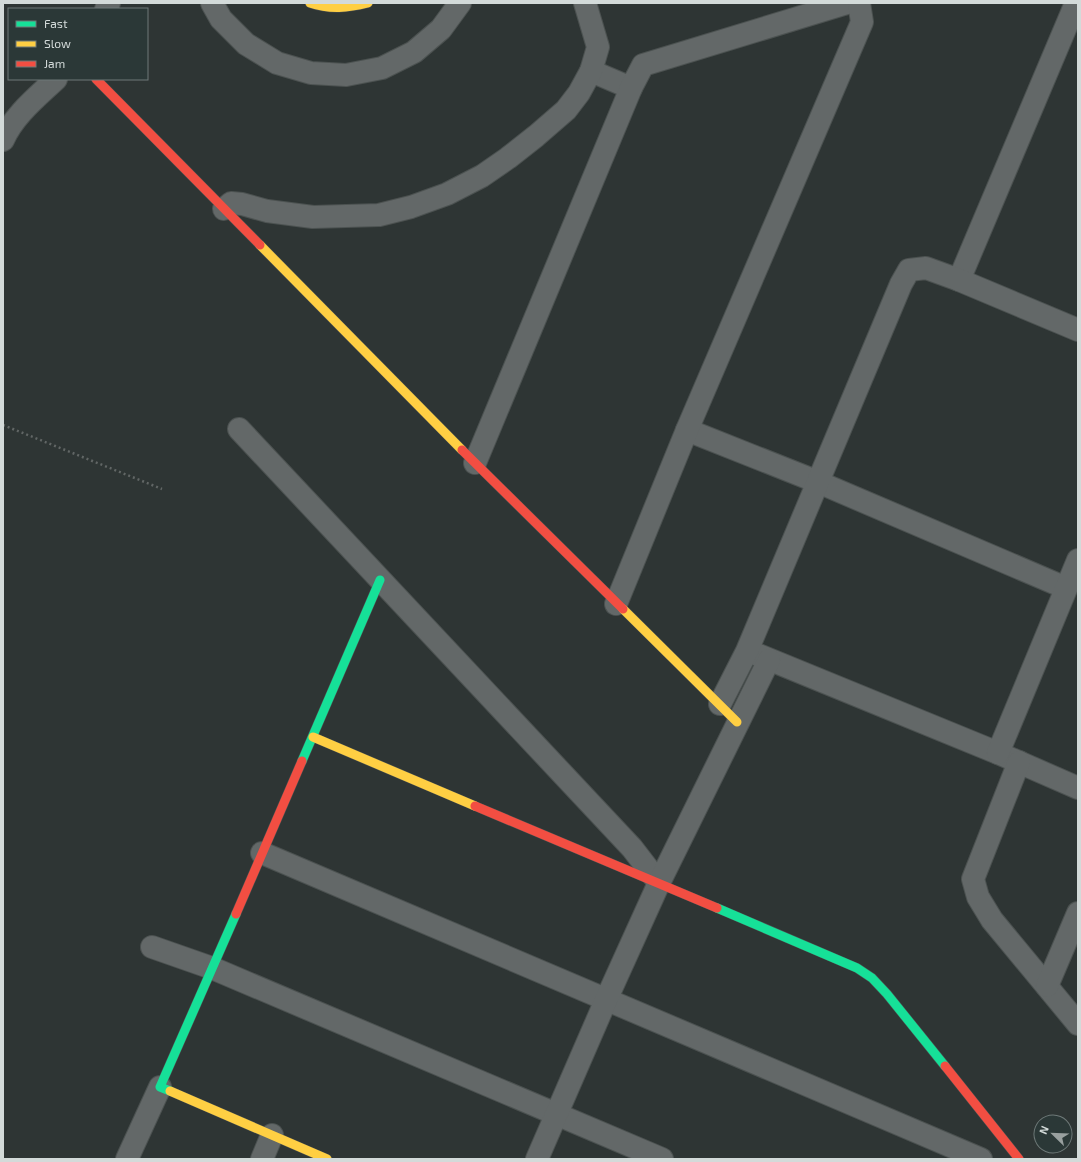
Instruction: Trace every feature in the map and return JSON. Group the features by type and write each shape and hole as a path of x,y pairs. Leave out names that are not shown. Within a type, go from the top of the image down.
{"street":[{"path":"212,3 221,19 246,44 277,63 310,73 346,75 382,68 414,52 441,29 460,3"},
{"path":"310,3 322,7 348,9 368,3"},
{"path":"224,209 231,203 242,204 267,212 313,217 379,214 411,207 447,194 482,176 536,136 566,110 579,92 591,71 598,46 585,3"},
{"path":"475,463 631,88 643,65 847,3"},
{"path":"616,604 687,430 862,22 859,3"},
{"path":"959,280 1076,3"},
{"path":"591,71 631,88"},
{"path":"3,140 6,132 20,113 55,80"},
{"path":"97,80 475,463 737,722"},
{"path":"720,704 747,651 901,284 910,270 926,268 959,280 1078,330"},
{"path":"239,429 632,848 659,883"},
{"path":"687,430 818,482 1066,588"},
{"path":"998,753 1078,560"},
{"path":"127,1159 313,737 380,580"},
{"path":"747,651 998,753 1078,788"},
{"path":"537,1159 659,883 737,722 769,660"},
{"path":"313,737 857,968 872,978 887,994 1019,1159"},
{"path":"1019,762 973,879 978,897 992,920 1078,1024"},
{"path":"262,853 981,1159"},
{"path":"1047,986 1078,913"},
{"path":"152,947 212,968 662,1159"},
{"path":"160,1087 327,1159"},
{"path":"262,1159 272,1135"}],"path":[{"path":"3,424 162,489"}],"traffic: fast":[{"path":"302,761 380,580"},
{"path":"717,908 857,968 872,978 887,994 945,1066"},
{"path":"170,1091 160,1087 236,914"}],"traffic: slow":[{"path":"310,3 325,7 339,8 368,3"},
{"path":"260,245 462,450"},
{"path":"623,609 737,722"},
{"path":"313,737 475,806"},
{"path":"170,1091 327,1159"}],"traffic: jam":[{"path":"97,80 260,245"},
{"path":"462,450 623,609"},
{"path":"236,914 302,761"},
{"path":"475,806 717,908"},
{"path":"945,1066 1019,1159"}]}
